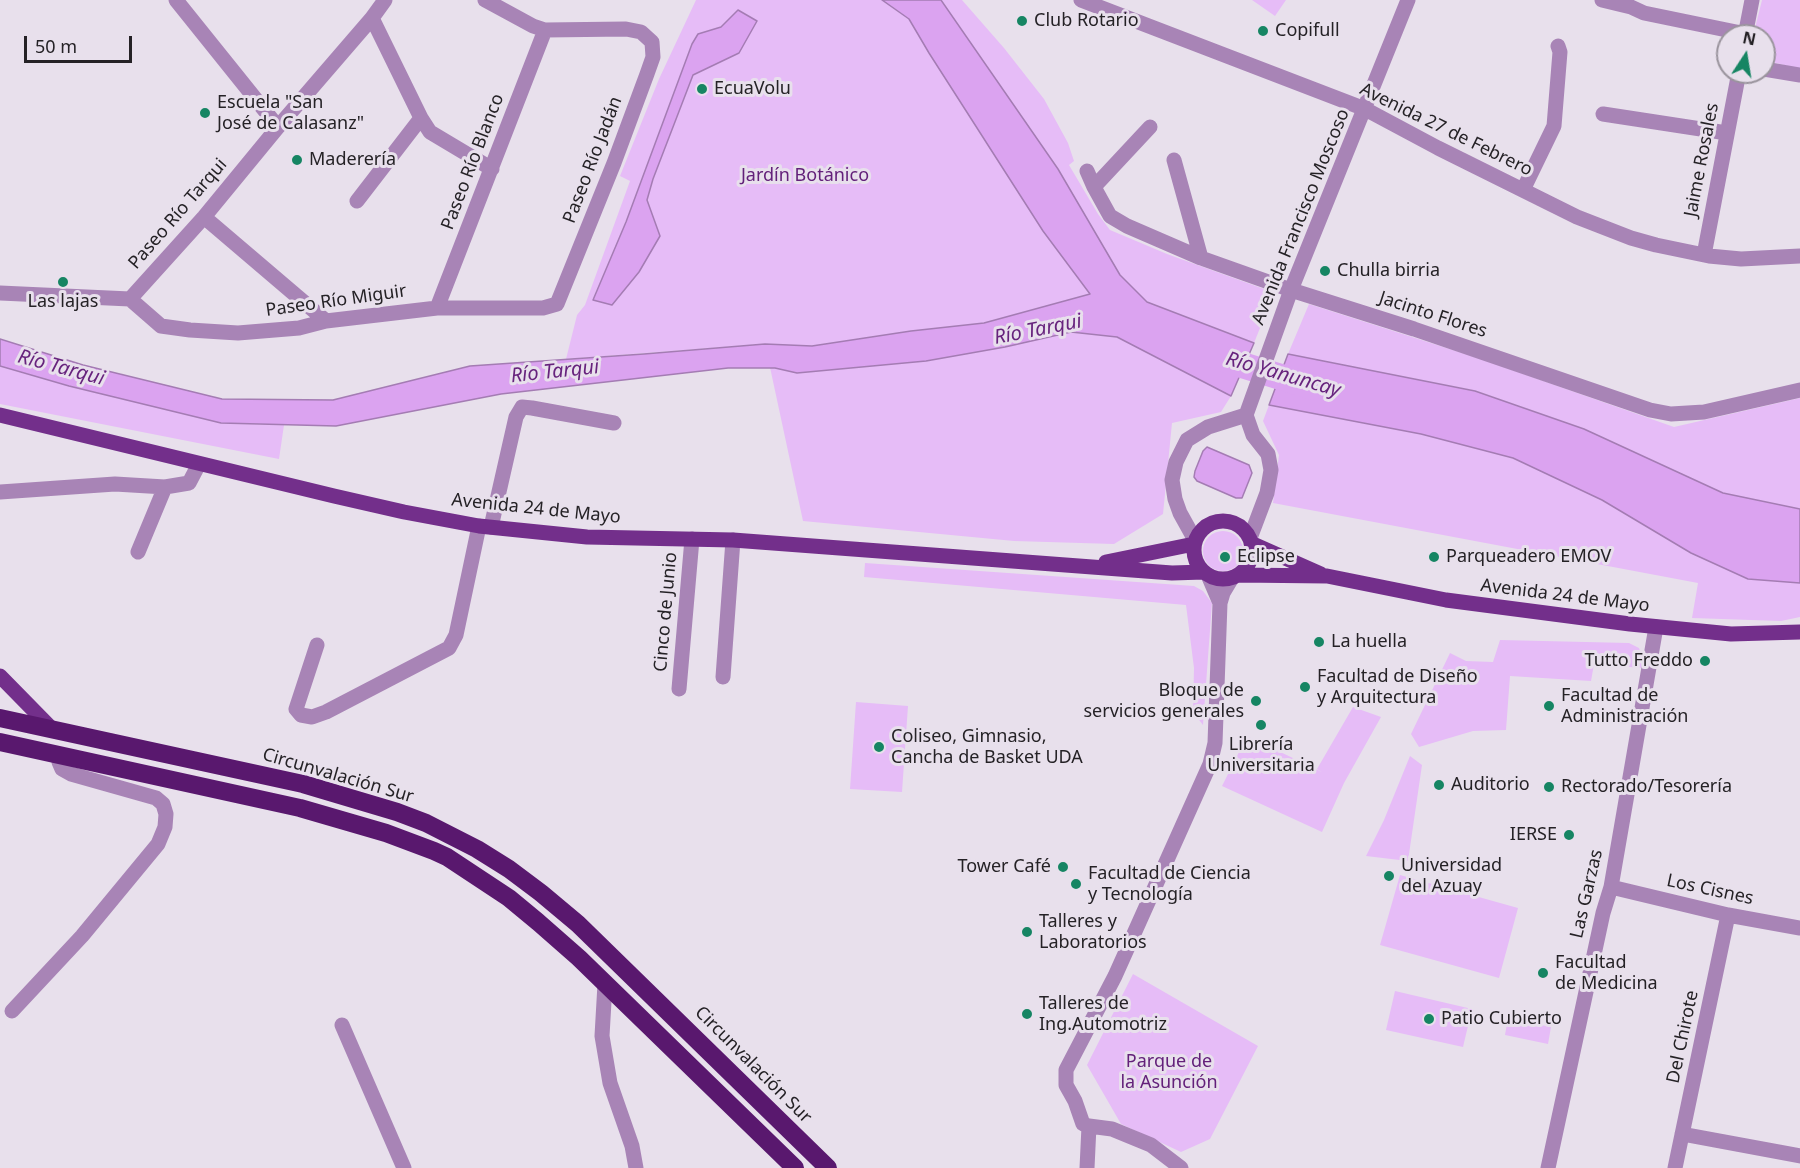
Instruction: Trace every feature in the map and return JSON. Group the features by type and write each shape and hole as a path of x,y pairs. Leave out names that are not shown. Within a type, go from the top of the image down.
{"highway":[{"name":"Circunvalación Sur","path":"0,718 303,784 371,803 426,823 477,849 525,881 579,924 828,1168"},
{"path":"0,742 300,808 364,826 434,851 475,874 538,922 795,1168"}],"main road":[{"name":"Avenida 24 de Mayo","path":"0,415 404,512 485,527 587,537 733,540 1206,574"},
{"path":"1222,521 1236,524 1246,532 1251,540 1253,552 1251,559 1235,577 1215,579 1206,574 1195,560 1195,542 1209,524 1222,521"},
{"name":"Avenida 24 de Mayo","path":"1251,540 1327,576"},
{"name":"Avenida 24 de Mayo","path":"1079,566 1121,560 1195,542"},
{"name":"Avenida 24 de Mayo","path":"1235,577 1327,576 1446,600 1656,627 1731,634 1800,632"},
{"path":"0,676 52,729"}],"street":[{"path":"176,0 278,127"},
{"name":"Paseo Río Tarqui","path":"130,298 204,217 385,0"},
{"path":"485,0 545,30"},
{"name":"Avenida 27 de Febrero","path":"1081,0 1365,109 1577,217 1631,238 1704,255 1741,259 1800,256"},
{"name":"Avenida Francisco Moscoso","path":"1246,415 1291,290 1408,0"},
{"path":"1602,0 1644,13 1716,29"},
{"path":"1748,24 1752,0"},
{"path":"372,18 430,132 492,170"},
{"name":"Paseo Río Jadán","path":"545,30 626,29 640,32 652,42 653,57 614,163 556,304"},
{"name":"Paseo Río Blanco","path":"437,308 545,30"},
{"path":"1523,190 1554,126 1560,52 1558,46"},
{"path":"1776,71 1800,75"},
{"name":"Jaime Rosales","path":"1704,255 1737,84"},
{"path":"1603,114 1727,133"},
{"path":"357,201 421,118"},
{"path":"1094,187 1150,127"},
{"path":"1174,160 1201,258"},
{"name":"Jacinto Flores","path":"1087,171 1110,216 1126,226 1201,258 1291,290 1414,328 1650,410 1671,414 1704,412 1800,390"},
{"path":"204,217 326,321"},
{"path":"0,293 130,298"},
{"name":"Paseo Río Miguir","path":"130,298 161,326 237,333 299,328 326,321 437,308 543,308 556,304"},
{"path":"317,645 296,709 301,715 312,717 326,712 449,648 456,634 516,417 522,407 614,423"},
{"path":"1195,542 1175,499 1172,480 1176,462 1188,440 1208,427 1246,415 1253,435 1268,454 1271,470 1267,493 1251,540"},
{"path":"0,492 116,484 165,487 189,483 199,464"},
{"path":"138,552 165,487"},
{"name":"Cinco de Junio","path":"679,690 692,538"},
{"path":"723,677 733,540"},
{"path":"1206,574 1220,603"},
{"path":"1181,1168 1151,1145 1112,1129 1083,1124 1075,1101 1066,1085 1066,1070 1115,976 1210,764 1215,743 1220,603 1223,593 1235,577"},
{"name":"Las Garzas","path":"1548,1168 1603,913 1611,887 1656,627"},
{"path":"12,1011 82,936 158,844 165,828 166,814 163,804 156,798 71,774 62,769 59,762 60,755"},
{"name":"Los Cisnes","path":"1611,887 1728,915 1800,928"},
{"name":"Del Chirote","path":"1675,1168 1728,915"},
{"path":"605,984 602,1036 610,1083 632,1146 636,1168"},
{"path":"342,1025 404,1168"},
{"path":"1087,1168 1089,1126"},
{"path":"1682,1134 1800,1156"}],"green space":[{"name":"Jardín Botánico","path":"696,0 882,0 909,19 1043,231 1090,294 1117,337 1231,396 1221,412 1172,423 1163,514 1114,544 1014,541 803,521 765,344 566,359 577,315 585,305 630,181 620,176 659,79"},
{"path":"941,0 962,0 1044,99 1068,143 1074,161 1069,165 1110,230 1167,254 1267,290 1272,298 1254,343 1147,302 1120,275 1058,169"},
{"path":"1252,0 1286,0 1275,16"},
{"path":"1762,0 1800,0 1800,69 1776,63 1776,24 1756,24"},
{"path":"1309,304 1481,359 1674,427 1800,398 1800,509 1723,493 1584,429 1476,391 1288,354"},
{"path":"0,366 69,386 221,423 284,425 279,459 0,404"},
{"path":"1269,405 1421,434 1513,458 1602,500 1691,553 1748,579 1800,583 1800,617 1781,621 1692,618 1698,583 1273,503 1279,455 1263,421"},
{"path":"1223,531 1237,537 1243,551 1237,565 1223,571 1209,565 1203,551 1209,537"},
{"path":"865,563 1194,586 1203,591 1212,603 1203,725 1193,712 1194,668 1186,605 864,577"},
{"path":"1500,640 1629,643 1639,648 1642,668 1594,664 1591,681 1510,676 1506,730 1473,731 1419,747 1411,734 1450,653 1466,661 1493,662"},
{"name":"Coliseo, Gimnasio, Cancha de Basket UDA","path":"856,702 908,706 902,792 850,789"},
{"path":"1353,707 1381,717 1344,783 1322,832 1222,786 1247,736 1322,772 1317,769"},
{"path":"1410,756 1422,765 1408,861 1366,856 1384,820"},
{"path":"1400,875 1518,908 1499,978 1380,945"},
{"name":"Parque de la Asunción","path":"1133,974 1258,1046 1210,1139 1181,1152 1121,1124 1087,1065"},
{"name":"Patio Cubierto","path":"1395,991 1472,1009 1463,1047 1386,1030"},
{"path":"1508,1018 1551,1027 1548,1044 1505,1035"}],"water":[{"name":"Río Tarqui","path":"882,0 941,0 1058,169 1120,275 1147,302 1254,343 1231,396 1117,337 1071,332 926,361 797,373 775,368 728,368 501,394 336,426 221,423 69,386 0,366 0,339 83,365 222,399 333,400 470,366 765,344 812,346 984,323 1090,294 1043,231 909,19"},
{"path":"738,10 757,21 739,53 693,75 653,179 647,200 660,236 639,272 612,305 593,300 626,222 692,44 698,34 721,27"},
{"path":"1288,354 1475,391 1584,429 1723,493 1800,509 1800,583 1748,579 1691,553 1602,500 1513,458 1421,434 1269,405"},
{"path":"1207,447 1249,465 1252,473 1242,498 1236,498 1197,481 1194,477 1203,451"}],"waterway":[{"name":"Río Yanuncay","path":"1211,354 1313,387"}],"place":[{"name":"Club Rotario","path":"1022,21"},
{"name":"Copifull","path":"1263,31"},
{"name":"EcuaVolu","path":"702,89"},
{"name":"Escuela \"San José de Calasanz\"","path":"205,113"},
{"name":"Maderería","path":"297,160"},
{"name":"Chulla birria","path":"1325,271"},
{"name":"Las lajas","path":"63,282"},
{"name":"Eclipse","path":"1225,557"},
{"name":"Parqueadero EMOV","path":"1434,557"},
{"name":"La huella","path":"1319,642"},
{"name":"Tutto Freddo","path":"1705,661"},
{"name":"Facultad de Diseño y Arquitectura","path":"1305,687"},
{"name":"Bloque de servicios generales","path":"1256,701"},
{"name":"Facultad de Administración","path":"1549,706"},
{"name":"Librería Universitaria","path":"1261,725"},
{"name":"Coliseo, Gimnasio, Cancha de Basket UDA","path":"879,747"},
{"name":"Auditorio","path":"1439,785"},
{"name":"Rectorado/Tesorería","path":"1549,787"},
{"name":"IERSE","path":"1569,835"},
{"name":"Tower Café","path":"1063,867"},
{"name":"Universidad del Azuay","path":"1389,876"},
{"name":"Facultad de Ciencia y Tecnología","path":"1076,884"},
{"name":"Talleres y Laboratorios","path":"1027,932"},
{"name":"Facultad de Medicina","path":"1543,973"},
{"name":"Talleres de Ing.Automotriz","path":"1027,1014"},
{"name":"Patio Cubierto","path":"1429,1019"}]}
